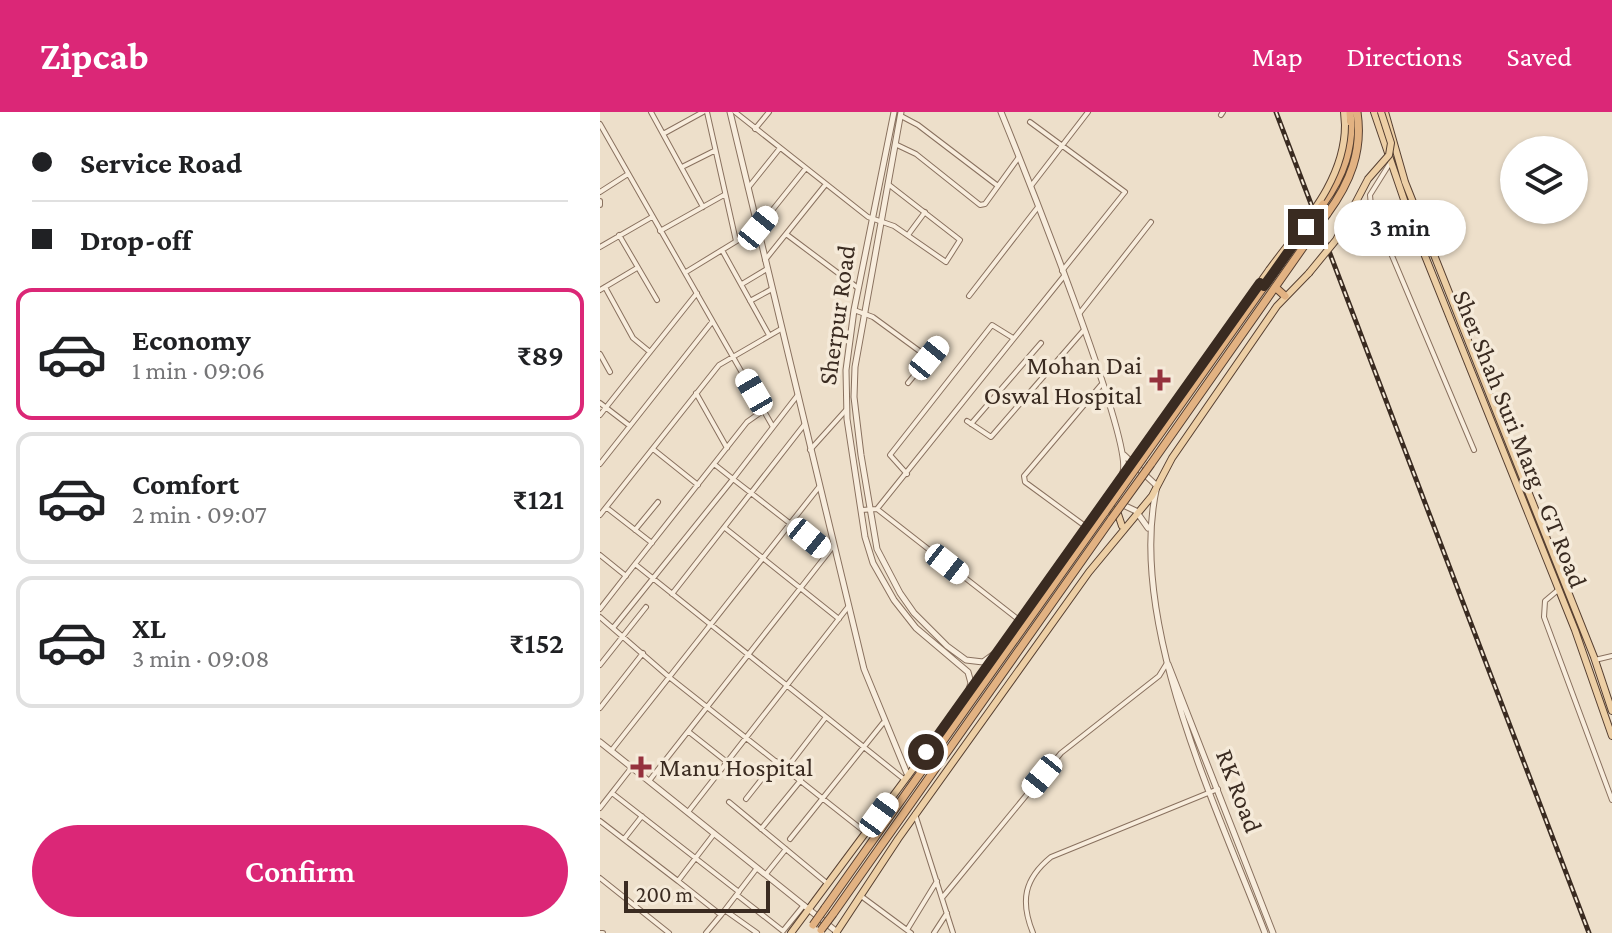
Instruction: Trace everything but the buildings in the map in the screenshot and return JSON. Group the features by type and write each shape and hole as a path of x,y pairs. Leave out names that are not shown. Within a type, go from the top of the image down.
{"highway":[{"path":"820,932 1105,512 1151,464 1341,195 1354,165 1358,139 1357,112"},
{"path":"807,933 1143,458 1262,284 1335,188 1346,162 1347,118"},
{"path":"1275,287 1285,296"}],"main road":[{"name":"Sher Shah Suri Marg - GT Road","path":"1374,112 1390,163 1587,663 1612,736"},
{"name":"Sher Shah Suri Marg - GT Road","path":"1383,112 1405,182 1599,659 1612,711"},
{"path":"836,933 915,814 1121,529 1157,486 1172,458 1285,296 1332,245 1365,183 1386,161 1391,143 1383,112"},
{"path":"1105,512 1113,486 1262,284 1333,180 1343,149 1347,118"},
{"path":"791,933 806,908 828,884 952,716 1085,526 1105,512 1117,511 1122,519 1121,529"}],"street":[{"path":"651,112 703,207"},
{"path":"663,134 705,112 736,241"},
{"path":"732,112 872,218 908,235 942,261 948,260 960,240 888,184"},
{"path":"732,112 864,669 906,778"},
{"path":"755,129 769,112"},
{"name":"Sherpur Road","path":"894,112 854,310 846,370 847,419 870,555 905,615 935,647 968,672 971,683 968,691"},
{"path":"1001,112 1063,273 1124,455 1157,486 1150,533"},
{"path":"1030,186 1088,112"},
{"path":"901,114 998,186"},
{"name":"Sherpur Road","path":"901,114 862,313 854,383 869,509 877,549 892,580 914,613 972,663 983,662 995,653"},
{"path":"877,509 1014,339 1125,192 1030,122"},
{"path":"600,124 773,427"},
{"path":"895,144 916,154 980,205 985,204 1019,157"},
{"path":"748,188 780,148"},
{"path":"682,167 714,151"},
{"path":"1390,163 1370,195 1371,206 1474,450"},
{"path":"686,272 758,228 806,168"},
{"path":"600,192 629,174"},
{"path":"765,260 826,184"},
{"path":"660,231 724,195"},
{"path":"969,296 1038,207"},
{"path":"908,235 925,212"},
{"path":"600,247 652,217"},
{"path":"1078,316 1151,222"},
{"path":"786,234 858,288"},
{"path":"619,235 657,300"},
{"path":"722,250 769,335"},
{"path":"637,268 602,289 633,338 650,352"},
{"path":"741,284 767,269"},
{"path":"859,281 868,283"},
{"path":"750,301 772,289"},
{"path":"600,415 697,293"},
{"path":"854,310 929,358"},
{"path":"600,464 713,321"},
{"path":"907,474 890,455 983,337 995,324 1014,339"},
{"path":"600,515 696,393 732,355 781,329"},
{"path":"1041,343 969,423 991,437 1083,331"},
{"path":"908,383 939,345"},
{"path":"600,354 610,372"},
{"path":"1085,526 1025,482 1024,476 1101,385"},
{"path":"696,393 727,448"},
{"path":"613,628 797,396"},
{"path":"600,403 630,426"},
{"path":"601,605 747,422 764,410"},
{"path":"810,450 846,410"},
{"path":"847,419 856,418"},
{"path":"672,594 804,425"},
{"path":"653,449 698,485"},
{"path":"1123,472 1124,455"},
{"path":"714,464 828,553"},
{"path":"1113,486 1115,501 1136,511 1150,533"},
{"path":"611,751 819,487"},
{"path":"635,530 658,502"},
{"path":"606,507 652,543"},
{"path":"861,510 877,509 1019,620"},
{"path":"725,527 839,619"},
{"name":"RK Road","path":"1150,533 1167,674 1273,933"},
{"path":"649,781 833,546"},
{"path":"600,555 626,576"},
{"path":"635,564 906,778"},
{"path":"1558,590 1545,601 1544,617 1612,800"},
{"path":"600,665 646,607"},
{"path":"688,812 848,607"},
{"path":"600,617 669,677 866,833"},
{"path":"935,647 941,639"},
{"path":"600,708 643,653"},
{"path":"1587,663 1612,656"},
{"path":"942,898 1061,753 1159,676 1167,663"},
{"path":"786,769 826,717"},
{"path":"790,839 883,723"},
{"path":"689,732 727,762"},
{"path":"600,742 836,933"},
{"path":"746,799 776,761"},
{"path":"600,808 632,767"},
{"path":"761,829 801,780"},
{"path":"1033,933 1024,911 1025,894 1031,877 1051,857 1214,790"},
{"name":"RK Road","path":"1214,790 1265,933"},
{"path":"612,793 782,932 806,908"},
{"path":"729,802 828,884"},
{"path":"915,814 953,933"},
{"path":"624,839 642,816"},
{"path":"600,821 678,881 757,933"},
{"path":"678,881 715,833"},
{"path":"766,874 786,849"},
{"path":"706,933 758,868"},
{"path":"600,878 669,933"},
{"path":"861,896 909,932 937,881"},
{"path":"934,933 947,913"},
{"path":"896,933 901,926"},
{"path":"657,933 662,927"}],"railway":[{"path":"1276,112 1589,933"}],"place":[{"name":"Mohan Dai Oswal Hospital","path":"1160,380"},
{"name":"Manu Hospital","path":"641,767"}],"route":[{"path":"926,752 1123,472 1260,283 1264,286 1306,227"}]}
